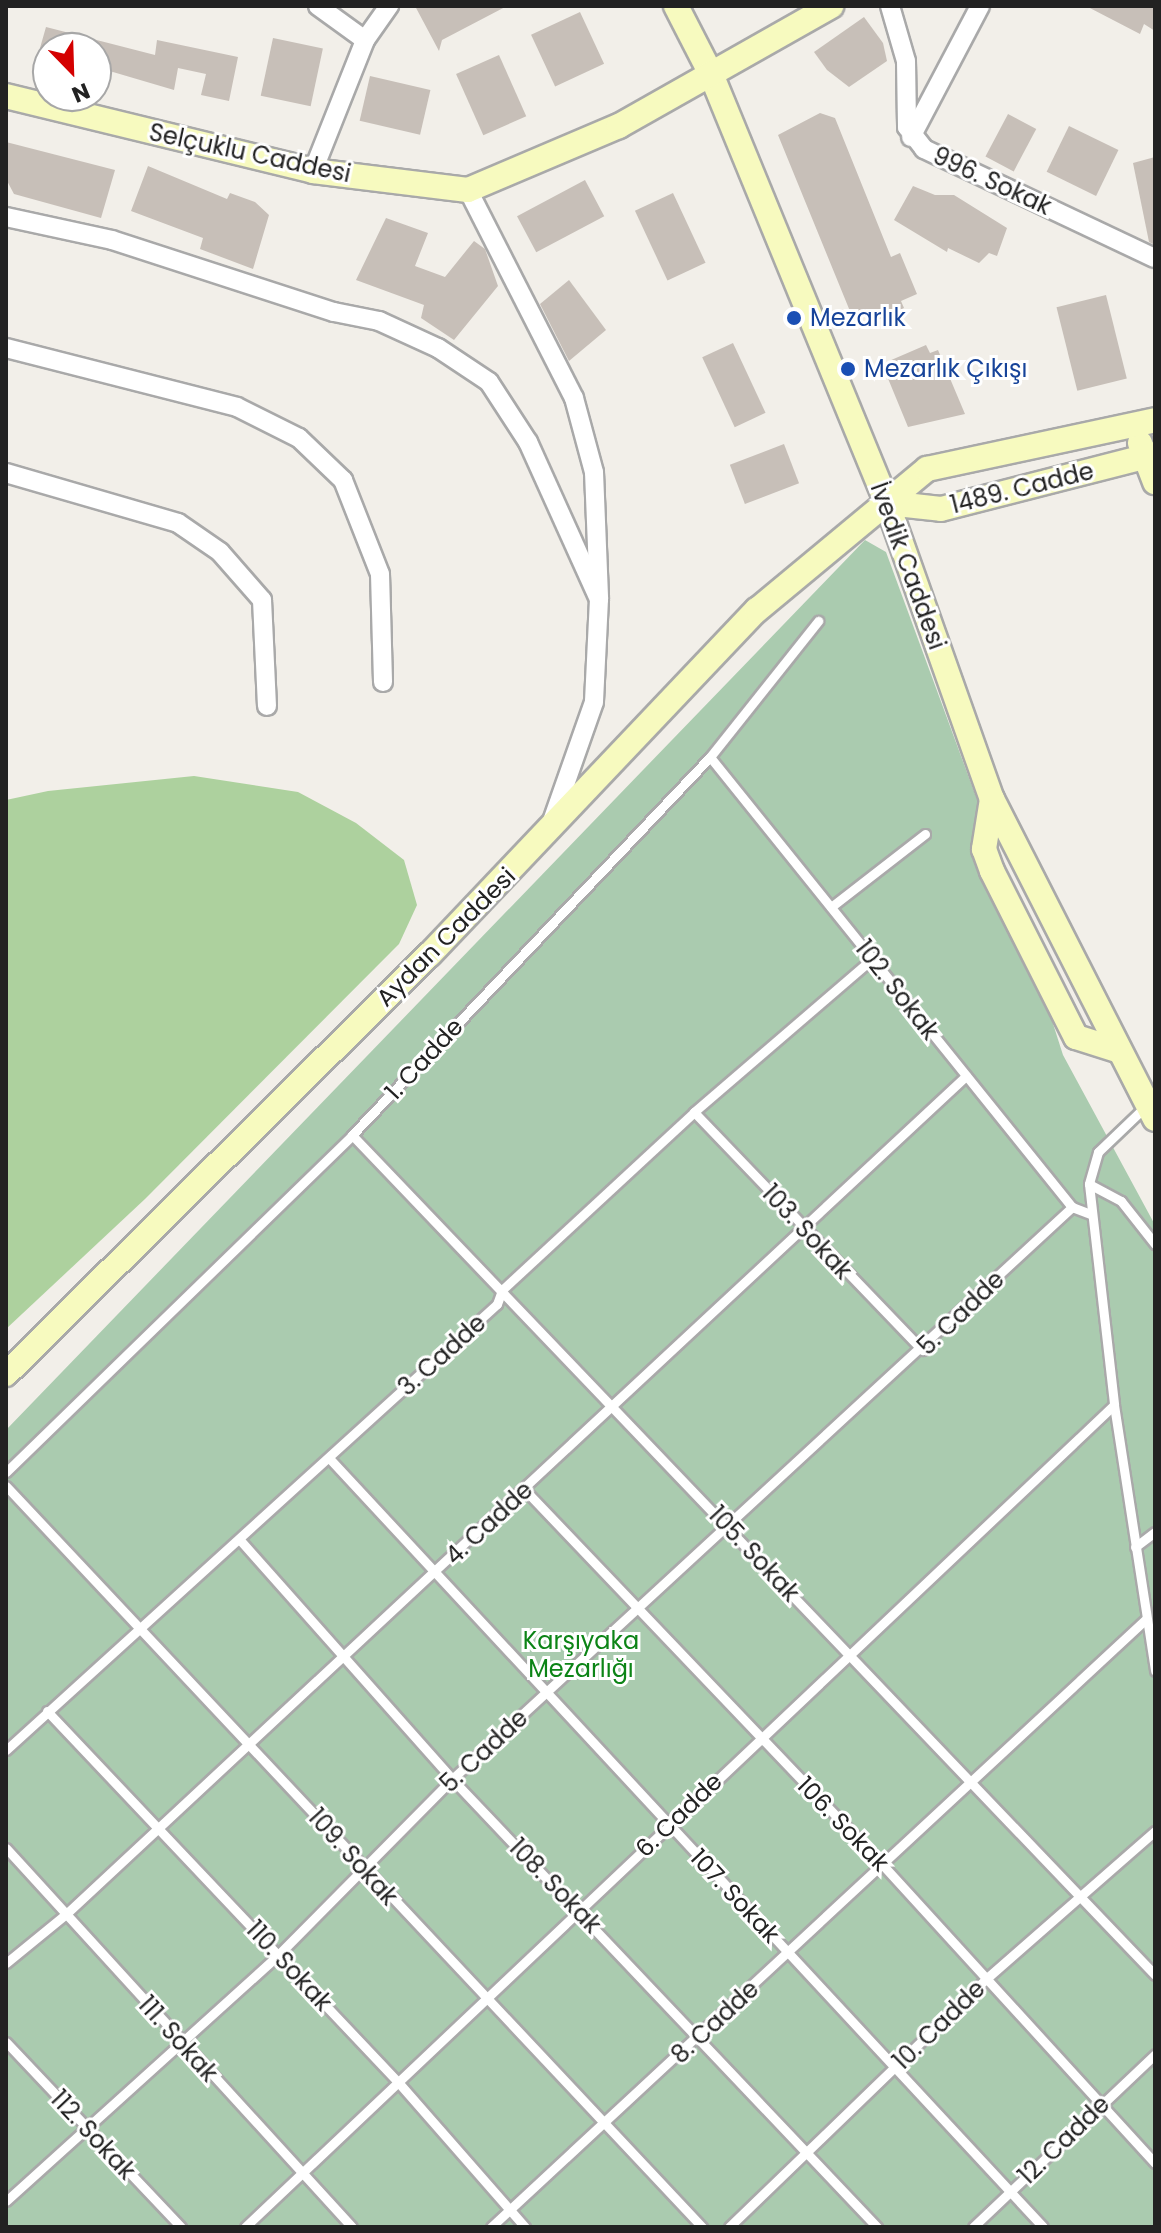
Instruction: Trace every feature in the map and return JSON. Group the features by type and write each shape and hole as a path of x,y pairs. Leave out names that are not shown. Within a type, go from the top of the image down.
{"street":[{"path":"318,6 365,40"},
{"path":"313,171 365,40 389,6"},
{"name":"İvedik Caddesi","path":"676,6 711,74 887,503 992,799 984,849 992,871 1076,1037 1117,1050 1151,1112"},
{"name":"Selçuklu Caddesi","path":"6,96 313,171 468,190 562,153 831,6"},
{"name":"996. Sokak","path":"890,6 906,61 905,115 911,137 924,149 1155,258"},
{"path":"911,137 980,6"},
{"path":"468,190 574,398 594,472 599,599 594,702 548,833"},
{"path":"6,217 112,240 334,312 379,321 438,348 489,382 528,442 599,599"},
{"path":"6,348 237,407 299,438 343,480 380,574 383,682"},
{"path":"1144,423 1155,482"},
{"name":"1489. Cadde","path":"887,503 927,469 1144,423"},
{"name":"1489. Cadde","path":"887,503 941,509 1150,455"},
{"path":"6,473 178,523 220,552 262,600 267,706"},
{"name":"Aydan Caddesi","path":"6,1374 548,833 757,610 887,503"}],"lane":[{"name":"1. Cadde","path":"6,1472 352,1135 710,757 818,621"},
{"name":"102. Sokak","path":"710,757 1072,1207 1090,1214"},
{"path":"831,907 925,834"},
{"name":"3. Cadde","path":"6,1750 497,1304 502,1290 694,1112 873,958"},
{"name":"4. Cadde","path":"6,1963 66,1914 339,1656 525,1490 966,1076"},
{"name":"103. Sokak","path":"694,1112 922,1350"},
{"path":"1151,1112 1098,1152 1089,1184 1114,1405 1155,1671"},
{"name":"105. Sokak","path":"352,1135 614,1404 1079,1899 1155,1975"},
{"path":"1089,1184 1121,1201 1155,1244"},
{"name":"5. Cadde","path":"6,2201 278,1955 452,1779 922,1350 1072,1207"},
{"name":"6. Cadde","path":"245,2227 759,1737 1114,1405"},
{"name":"107. Sokak","path":"329,1458 1043,2227"},
{"name":"109. Sokak","path":"6,1486 702,2227"},
{"name":"106. Sokak","path":"525,1490 636,1610 880,1862 1155,2163"},
{"path":"1135,1547 1155,1532"},
{"name":"108. Sokak","path":"240,1540 339,1656 452,1779 877,2227"},
{"name":"8. Cadde","path":"491,2227 789,1953 880,1862 1146,1619"},
{"name":"110. Sokak","path":"47,1711 160,1826 398,2082 525,2227"},
{"name":"10. Cadde","path":"729,2227 987,1978 1155,1831"},
{"name":"111. Sokak","path":"6,1848 180,2043 352,2227"},
{"name":"112. Sokak","path":"6,2042 181,2227"},
{"name":"12. Cadde","path":"973,2227 1155,2054"}],"green space":[{"name":"Karşıyaka Mezarlığı","path":"865,540 886,552 1011,892 1063,1055 1155,1225 1155,2227 6,2227 6,1430"},
{"path":"194,776 298,792 356,823 404,860 417,905 399,944 145,1199 6,1329 6,800 48,791"}],"building":[{"path":"415,6 507,6 442,40 439,51"},
{"path":"1086,6 1155,6 1155,31 1144,24 1140,34"},
{"path":"580,12 604,64 555,86 531,35"},
{"path":"864,17 883,43 887,61 849,87 827,70 814,52"},
{"path":"46,27 65,32 45,32"},
{"path":"273,38 323,49 311,106 261,96"},
{"path":"157,40 238,57 229,101 201,95 206,74 178,68 174,90 112,72 112,44 155,55"},
{"path":"499,55 526,116 483,135 456,74"},
{"path":"370,76 430,90 420,135 360,121"},
{"path":"820,113 835,118 891,257 900,253 917,294 901,301 904,308 873,322 870,314 854,321 778,135"},
{"path":"1008,114 1036,129 1014,171 985,156"},
{"path":"1069,126 1118,150 1096,196 1047,172"},
{"path":"6,142 115,170 101,218 14,194 6,179"},
{"path":"1155,157 1155,245 1149,242 1133,163"},
{"path":"148,166 227,199 230,193 255,202 269,215 253,269 200,249 203,238 131,211"},
{"path":"585,180 604,216 536,252 517,216"},
{"path":"913,186 935,195 954,195 1007,228 997,256 989,253 979,263 948,248 947,252 894,220"},
{"path":"673,193 706,263 667,281 635,211"},
{"path":"386,218 428,233 415,266 445,277 474,241 485,249 498,286 454,340 421,318 424,305 356,280"},
{"path":"569,280 606,330 569,361 540,304"},
{"path":"1106,295 1127,378 1077,391 1057,307"},
{"path":"733,343 766,413 735,427 702,357"},
{"path":"926,345 930,353 938,350 965,414 908,427 882,364"},
{"path":"784,444 799,483 745,504 730,465"}],"place":[{"name":"Mezarlık","path":"794,318"},
{"name":"Mezarlık Çıkışı","path":"848,369"}]}
